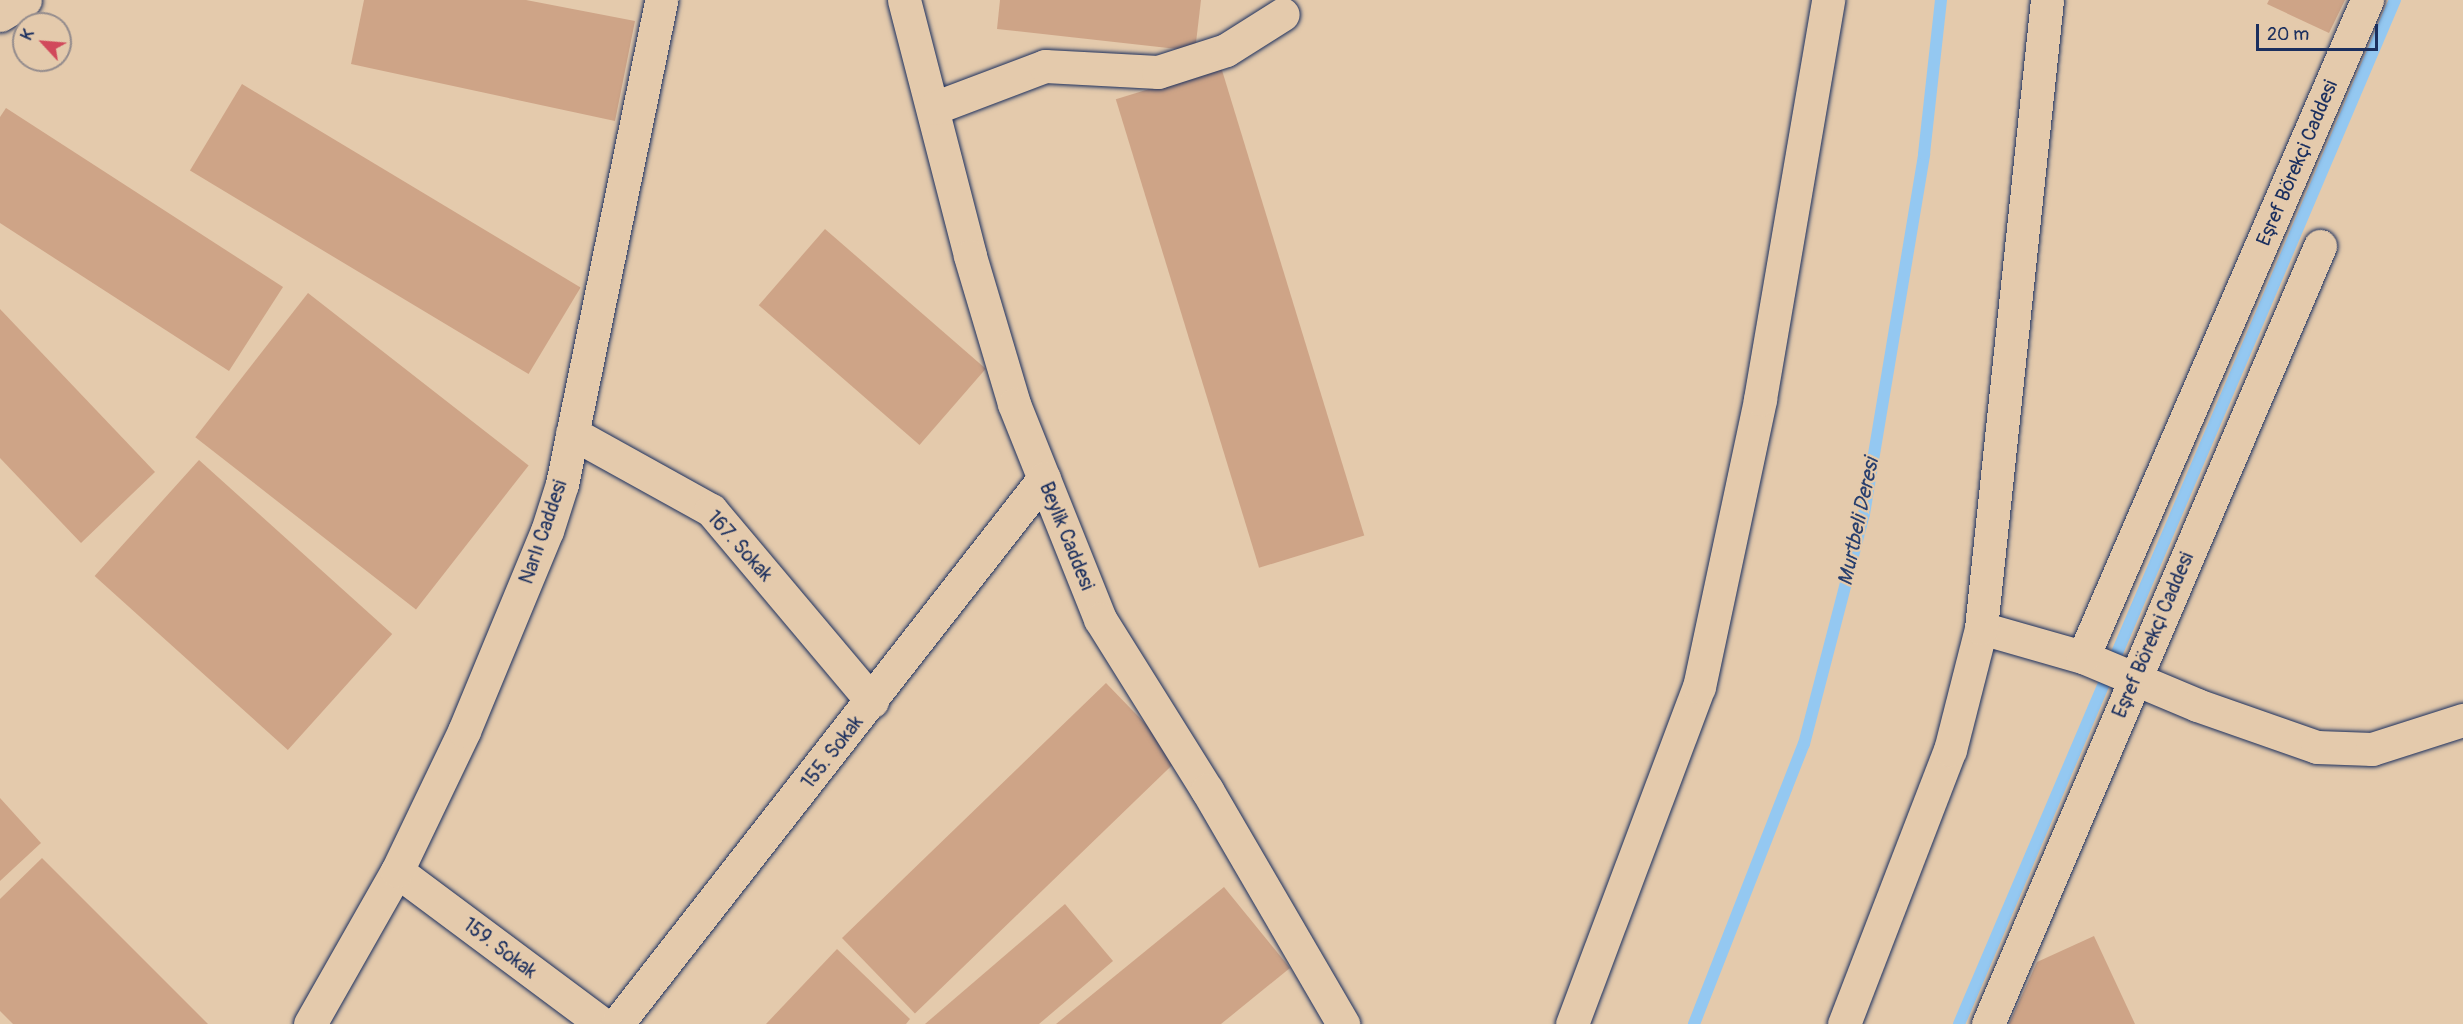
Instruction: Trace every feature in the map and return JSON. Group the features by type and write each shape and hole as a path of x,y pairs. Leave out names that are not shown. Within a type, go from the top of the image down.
{"street":[{"path":"0,15 25,0"},
{"name":"Narlı Caddesi","path":"309,1024 397,872 464,731 547,531 572,433 661,0"},
{"name":"Beylik Caddesi","path":"904,0 934,108 970,256 1014,404 1100,618 1207,790 1343,1024"},
{"path":"1572,1024 1699,687 1760,399 1828,0"},
{"path":"1844,1024 1950,750 1981,628 2047,0"},
{"name":"Eşref Börekçi Caddesi","path":"2088,659 2367,0"},
{"path":"934,108 1045,66 1158,72 1226,50 1283,14"},
{"name":"Eşref Börekçi Caddesi","path":"1988,1024 2132,677 2319,246"},
{"name":"167. Sokak","path":"572,433 711,510 872,700"},
{"name":"155. Sokak","path":"617,1024 1044,478"},
{"path":"1981,628 2088,659 2197,705 2317,747 2372,749 2463,720"},
{"name":"159. Sokak","path":"397,872 602,1024"}],"building":[{"path":"364,0 526,0 635,21 615,121 351,64"},
{"path":"1000,0 1201,0 1195,51 997,29"},
{"path":"2269,0 2345,0 2329,33 2267,4"},
{"path":"1221,67 1364,536 1259,568 1116,99"},
{"path":"242,84 581,287 529,374 190,171"},
{"path":"6,108 283,287 229,371 0,223 0,117"},
{"path":"825,229 986,369 919,445 759,305"},
{"path":"308,293 529,465 416,610 195,437"},
{"path":"0,309 155,472 81,543 0,458"},
{"path":"199,460 392,634 288,750 95,576"},
{"path":"1106,683 1179,759 915,1013 842,938"},
{"path":"0,798 41,843 0,881"},
{"path":"42,858 208,1024 13,1024 0,1011 0,899"},
{"path":"1224,887 1290,968 1221,1024 1056,1024"},
{"path":"1065,904 1113,961 1039,1024 925,1024"},
{"path":"2094,936 2135,1024 2009,1024 2037,962"},
{"path":"837,949 910,1019 906,1024 766,1024"}],"waterway":[{"name":"Murtbeli Deresi","path":"1694,1024 1804,744 1864,514 1924,154 1941,0"},
{"path":"1959,1024 2395,0"}]}
